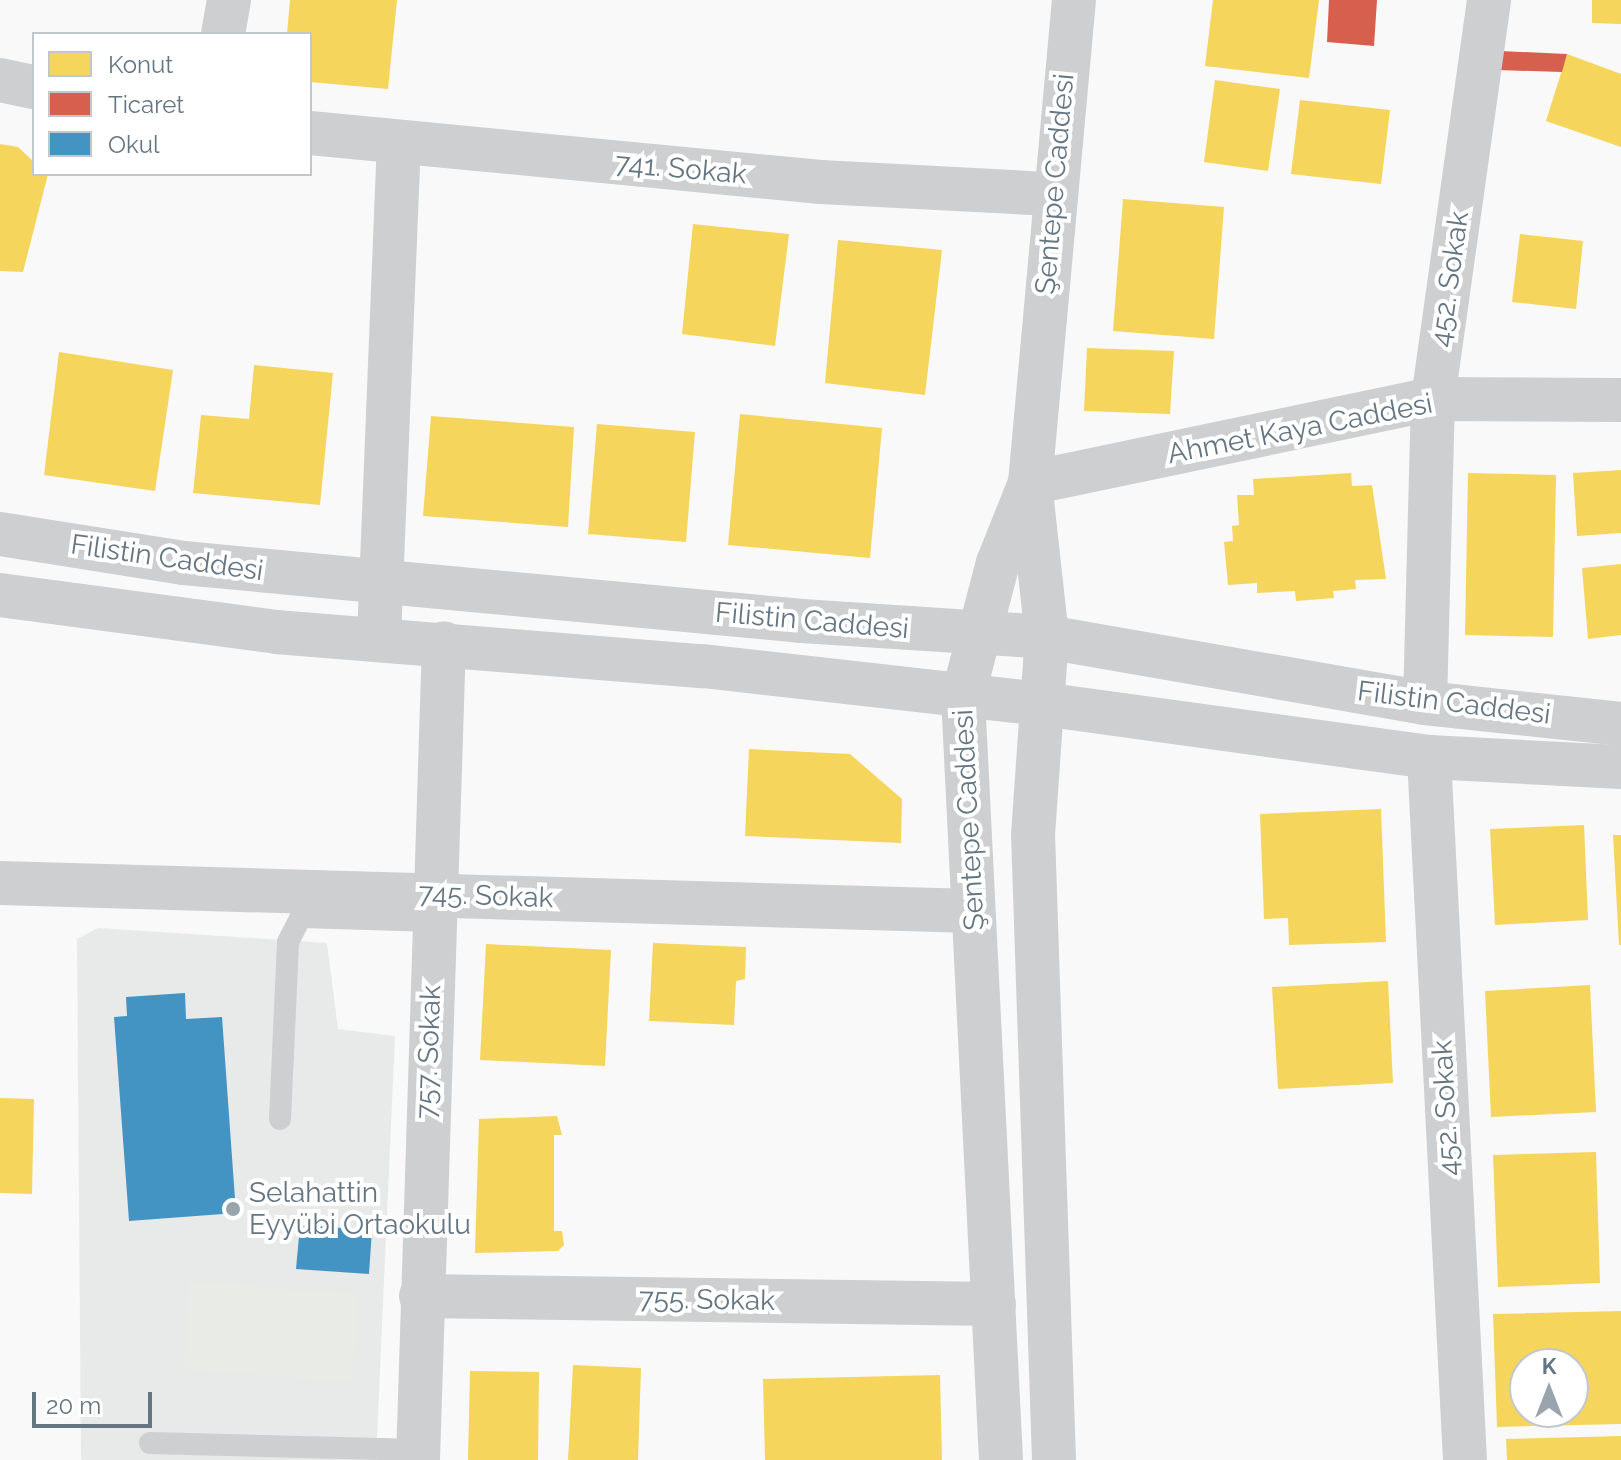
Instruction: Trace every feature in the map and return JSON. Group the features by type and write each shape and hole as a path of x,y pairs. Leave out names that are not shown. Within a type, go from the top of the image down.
{"street":[{"path":"223,32 229,0"},
{"name":"Şentepe Caddesi","path":"1001,1460 963,696 977,635 1030,483 1053,194 1074,0"},
{"name":"452. Sokak","path":"1425,703 1433,399 1489,0"},
{"path":"0,80 32,87"},
{"name":"741. Sokak","path":"312,133 399,144 821,182 1053,194"},
{"path":"379,638 399,144"},
{"name":"Ahmet Kaya Caddesi","path":"1030,483 1433,399 1621,400"},
{"path":"1030,483 1047,637 1033,835 1054,1460"},
{"name":"Filistin Caddesi","path":"0,534 184,563 381,583 977,635 1047,637 1425,703 1621,724"},
{"name":"Filistin Caddesi","path":"0,595 230,627 444,643 1042,704 1429,757 1621,767"},
{"name":"757. Sokak","path":"418,1455 444,643"},
{"name":"452. Sokak","path":"1429,757 1465,1460"},
{"name":"745. Sokak","path":"0,883 434,908 973,911"},
{"name":"755. Sokak","path":"421,1296 994,1304"}],"lane":[{"path":"280,1119 288,942 301,917 434,908"},
{"path":"150,1443 418,1455"}],"shaded area":[{"name":"Selahattin Eyyübi Ortaokulu","path":"98,928 327,943 338,1029 395,1036 376,1460 81,1460 77,939"},
{"path":"190,1281 358,1295 352,1382 184,1369"}],"building: Konut":[{"path":"290,0 397,0 388,89 312,82 312,32 287,32"},
{"path":"1213,0 1319,0 1309,78 1205,66"},
{"path":"1592,0 1621,0 1621,24 1592,23"},
{"path":"1567,54 1621,74 1621,147 1546,121"},
{"path":"1215,80 1280,89 1268,171 1204,162"},
{"path":"1300,100 1390,110 1381,184 1291,174"},
{"path":"0,144 18,147 32,160 32,176 47,176 23,272 0,271"},
{"path":"1123,199 1224,207 1214,339 1113,331"},
{"path":"693,224 789,234 775,346 682,334"},
{"path":"1520,234 1583,241 1576,309 1512,302"},
{"path":"838,240 942,250 925,395 825,383"},
{"path":"1087,348 1174,351 1170,414 1084,411"},
{"path":"59,352 173,370 155,491 44,475"},
{"path":"254,365 333,373 320,505 193,493 201,415 249,419"},
{"path":"740,414 882,428 870,558 728,545"},
{"path":"431,416 574,427 568,527 423,516"},
{"path":"597,424 695,432 686,542 588,534"},
{"path":"1621,470 1621,533 1577,536 1573,473"},
{"path":"1351,473 1352,486 1372,485 1386,579 1355,580 1356,589 1333,591 1334,598 1296,601 1295,591 1257,593 1257,583 1228,585 1224,542 1233,541 1232,526 1239,525 1237,495 1254,495 1253,479"},
{"path":"1468,473 1556,475 1553,637 1465,635"},
{"path":"1621,564 1621,635 1588,639 1582,568"},
{"path":"749,749 850,754 902,799 901,843 745,836"},
{"path":"1381,809 1386,942 1289,945 1288,918 1264,919 1260,814"},
{"path":"1584,825 1588,920 1495,925 1490,829"},
{"path":"1613,835 1621,835 1621,945 1619,945"},
{"path":"653,943 746,947 745,979 736,981 734,1025 649,1021"},
{"path":"486,944 611,950 605,1066 480,1060"},
{"path":"1388,981 1393,1083 1278,1089 1272,987"},
{"path":"1590,985 1596,1112 1491,1117 1485,991"},
{"path":"0,1098 34,1099 32,1194 0,1193"},
{"path":"557,1116 562,1135 554,1135 554,1231 562,1231 564,1245 558,1251 475,1253 479,1119"},
{"path":"1596,1152 1600,1283 1498,1287 1493,1155"},
{"path":"1621,1311 1621,1424 1589,1425 1589,1348 1509,1348 1509,1427 1497,1427 1493,1314"},
{"path":"573,1365 641,1368 638,1460 568,1460"},
{"path":"470,1371 539,1372 538,1460 468,1460"},
{"path":"940,1375 942,1460 765,1460 763,1379"},
{"path":"1621,1436 1621,1460 1507,1460 1506,1439"}],"building: Ticaret":[{"path":"1329,0 1377,0 1374,46 1327,42"},
{"path":"1500,51 1567,54 1562,72 1497,70"}],"building: Okul":[{"path":"185,993 186,1019 222,1017 236,1213 129,1221 114,1017 127,1016 126,997"},
{"path":"300,1225 372,1230 369,1274 296,1269"}],"place":[{"name":"Selahattin Eyyübi Ortaokulu","path":"233,1209"}]}
